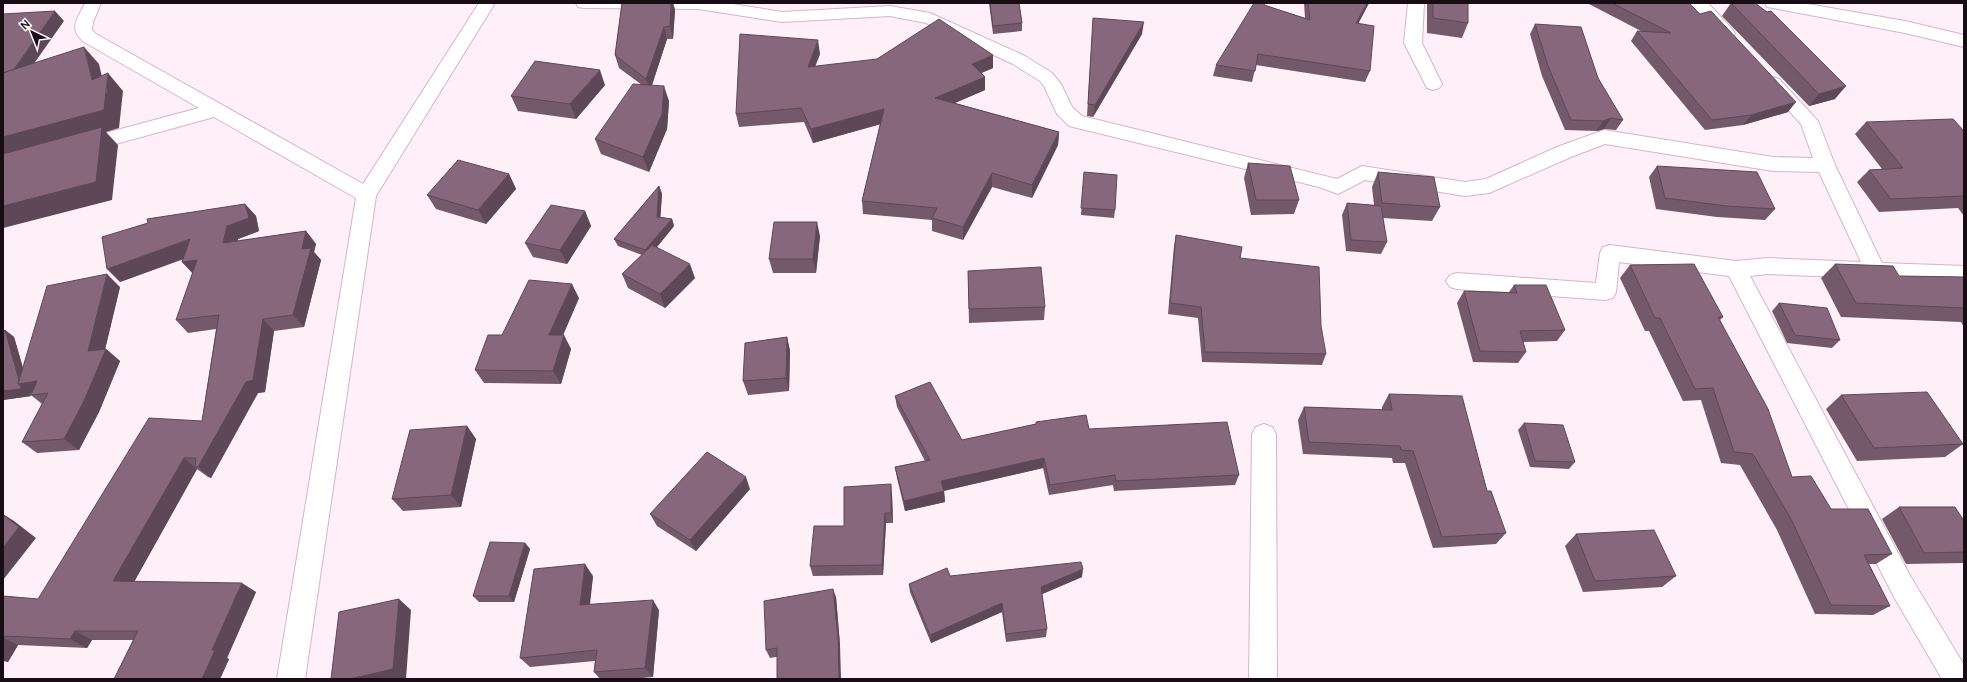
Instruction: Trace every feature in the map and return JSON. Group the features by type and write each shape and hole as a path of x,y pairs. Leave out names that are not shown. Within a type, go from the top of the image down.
{"street":[{"path":"93,3 84,22 83,32 90,38 366,195"},
{"path":"291,679 366,195 487,3"},
{"path":"584,3 698,4 782,17 890,11 930,18 1019,60 1046,77 1052,84 1064,110 1076,120 1338,187 1362,173 1465,189 1489,186 1564,152 1604,137 1773,164 1825,165"},
{"path":"890,11 912,3"},
{"path":"1416,3 1413,43 1433,84"},
{"path":"1698,3 1740,48"},
{"path":"1772,3 1905,27 1964,41"},
{"path":"1761,70 1809,121 1825,165 1876,271"},
{"path":"64,152 215,110"},
{"path":"1457,281 1605,292 1610,253 1736,269 1768,266 1964,274"},
{"path":"1736,269 1903,588 1957,679"},
{"path":"1263,679 1264,434"}],"building":[{"path":"622,3 671,3 670,26 664,27 646,79 615,55"},
{"path":"990,3 1019,3 1022,23 993,26"},
{"path":"1254,3 1265,3 1264,5 1310,20 1308,3 1367,3 1356,23 1374,26 1370,71 1258,54 1255,71 1216,65"},
{"path":"1433,3 1468,3 1468,23 1433,18"},
{"path":"1612,3 1689,3 1700,14 1711,11 1796,102 1751,115 1712,120 1637,31 1671,33"},
{"path":"1731,3 1755,3 1767,12 1771,11 1846,86 1819,94"},
{"path":"55,11 14,69 3,73 3,14"},
{"path":"1093,18 1144,22 1095,105 1088,104"},
{"path":"939,19 993,55 972,64 985,77 935,98 1059,132 1032,185 992,173 963,227 932,218 937,208 862,201 884,109 811,129 801,108 736,114 740,34 818,40 808,67 877,59"},
{"path":"1535,24 1581,27 1598,78 1623,120 1611,118 1603,121 1571,120 1548,66"},
{"path":"84,47 92,80 108,73 104,110 3,137 3,73"},
{"path":"535,61 600,70 570,104 511,96"},
{"path":"633,84 664,86 662,114 643,157 595,139"},
{"path":"1953,119 1964,131 1964,196 1891,199 1869,170 1903,168 1866,122"},
{"path":"102,127 96,182 3,206 3,154"},
{"path":"458,160 509,174 478,210 427,195"},
{"path":"1248,163 1290,166 1299,200 1256,200"},
{"path":"1657,166 1757,172 1775,209 1726,206 1665,198"},
{"path":"1084,172 1117,175 1115,210 1081,208"},
{"path":"1378,172 1434,177 1440,207 1382,203"},
{"path":"659,186 657,217 672,219 645,250 614,239"},
{"path":"1347,203 1381,206 1387,242 1351,240"},
{"path":"245,204 249,218 227,226 223,243 306,231 302,249 311,248 293,315 263,319 253,380 246,382 198,467 195,466 196,458 184,458 113,581 242,583 212,650 215,650 202,679 114,679 138,631 75,631 70,639 3,636 3,596 38,599 149,418 202,421 219,315 176,320 197,260 182,262 190,239 107,269 102,237 148,223 147,219"},
{"path":"551,205 585,211 560,250 525,243"},
{"path":"774,222 817,222 813,259 769,259"},
{"path":"1176,235 1242,247 1240,258 1319,267 1321,326 1326,354 1205,352 1201,307 1170,303"},
{"path":"652,245 690,264 660,294 622,274"},
{"path":"1694,264 1723,317 1718,317 1768,409 1792,477 1811,476 1831,509 1868,509 1892,554 1864,555 1890,606 1831,605 1791,519 1753,454 1734,452 1713,388 1695,389 1660,318 1655,318 1630,265"},
{"path":"1835,264 1893,266 1899,276 1964,277 1964,308 1856,303"},
{"path":"1041,267 1045,307 969,309 968,271"},
{"path":"107,274 88,351 106,349 84,401 64,439 22,442 48,393 31,395 37,381 18,384 47,286"},
{"path":"529,280 572,284 549,335 564,335 553,371 475,370 488,335 502,335"},
{"path":"1514,285 1546,285 1565,330 1520,331 1526,352 1480,351 1464,291 1517,293"},
{"path":"1779,303 1827,308 1840,340 1795,335"},
{"path":"5,330 19,380 18,384 21,386 21,389 3,391 3,333"},
{"path":"787,337 786,378 743,381 745,343"},
{"path":"930,382 962,440 1036,424 1036,422 1086,415 1089,429 1227,422 1239,475 1116,481 1115,475 1050,485 1044,458 941,481 944,491 904,501 895,467 930,460 895,396"},
{"path":"1927,392 1963,444 1874,448 1841,395"},
{"path":"1389,394 1462,396 1487,491 1491,491 1506,533 1442,537 1413,451 1401,450 1400,446 1309,442 1304,407 1392,410"},
{"path":"1524,423 1563,425 1575,462 1535,461"},
{"path":"467,426 451,495 392,499 410,430"},
{"path":"707,452 746,477 690,540 650,514"},
{"path":"891,484 891,513 885,513 882,565 810,566 814,526 844,526 844,487"},
{"path":"1899,507 1955,507 1964,521 1964,552 1924,553"},
{"path":"3,515 19,527 3,548"},
{"path":"1654,530 1676,576 1595,581 1576,534"},
{"path":"490,542 525,543 509,596 473,596"},
{"path":"1081,562 1083,569 1041,587 1047,629 1006,634 1002,603 930,635 909,584 947,568 950,576"},
{"path":"585,564 580,605 653,600 645,668 594,672 597,650 520,658 534,569"},
{"path":"833,589 838,637 839,679 777,679 777,648 766,650 764,601"},
{"path":"399,599 393,669 350,679 331,679 339,612"}]}
